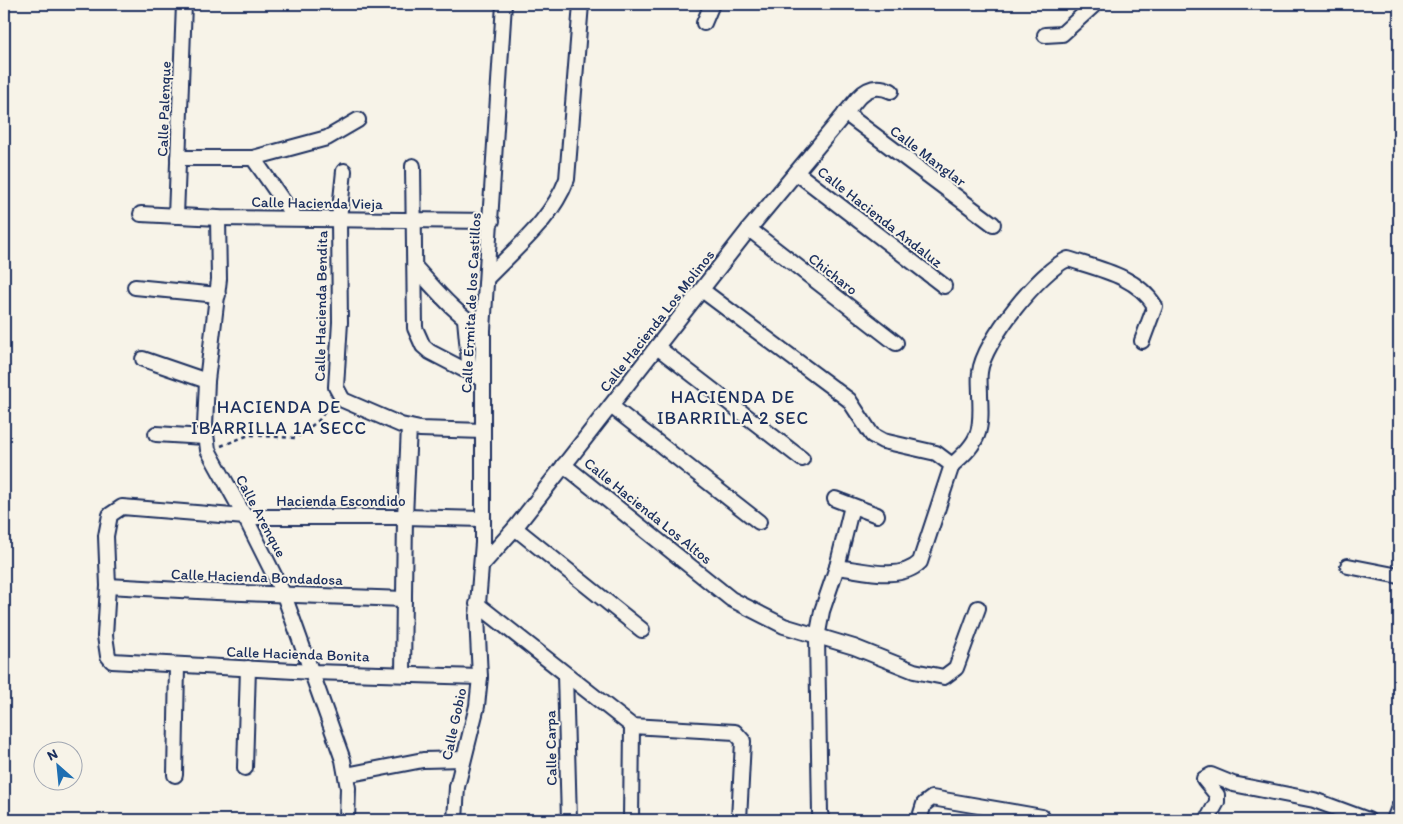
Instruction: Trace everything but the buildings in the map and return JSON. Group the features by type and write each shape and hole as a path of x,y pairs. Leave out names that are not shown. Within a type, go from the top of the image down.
{"street":[{"name":"Calle Palenque","path":"176,216 184,4"},
{"name":"Calle Ermita de los Castillos","path":"477,604 482,565 483,430 476,376 484,330 488,277 504,4"},
{"path":"488,277 550,212 561,196 567,178 581,4"},
{"path":"704,24 712,4"},
{"path":"1045,35 1062,34 1095,4"},
{"name":"Calle Hacienda Los Molinos","path":"482,565 515,528 749,230 863,92 876,87 891,91"},
{"name":"Calle Manglar","path":"845,113 993,224"},
{"path":"178,158 253,158 328,138 358,120"},
{"path":"253,158 295,218"},
{"path":"412,166 416,267 415,328 423,346 430,352 476,376"},
{"name":"Calle Hacienda Bendita","path":"338,394 336,387 340,322 339,219 344,171"},
{"name":"Calle Hacienda Andaluz","path":"797,174 944,286"},
{"name":"Calle Hacienda Vieja","path":"141,214 218,218 492,221"},
{"path":"156,434 206,444 207,381 218,295 220,258 218,218"},
{"name":"Chicharo","path":"749,230 896,343"},
{"path":"836,567 894,573 913,568 920,562 945,480 952,465 977,439 981,416 980,371 985,357 1004,320 1056,264 1068,259 1122,277 1149,296 1155,306 1142,341"},
{"path":"416,267 465,319 484,330"},
{"path":"135,287 218,295"},
{"path":"702,290 849,400 872,435 883,441 936,453 952,465"},
{"path":"465,319 476,376"},
{"path":"657,347 802,459"},
{"path":"143,359 207,381"},
{"path":"338,394 350,403 409,427 483,430"},
{"path":"611,406 759,522"},
{"path":"403,674 405,517 409,427"},
{"name":"Calle Arenque","path":"206,444 284,595 313,672 346,775 347,820"},
{"name":"Calle Hacienda Los Altos","path":"564,465 730,599 784,626 817,638 854,647 914,671 944,678 956,668 978,608"},
{"path":"835,499 876,515"},
{"path":"822,820 820,814 817,638 822,611 852,506"},
{"name":"Hacienda Escondido","path":"108,586 106,536 110,515 122,507 140,507 245,518 405,517 483,519"},
{"path":"515,528 642,630"},
{"path":"1348,566 1399,576"},
{"name":"Calle Hacienda Bondadosa","path":"108,586 404,599"},
{"name":"Calle Hacienda Bonita","path":"108,586 106,636 108,656 115,662 313,672 480,677"},
{"path":"477,604 632,726 735,732 743,741 739,820"},
{"name":"Calle Gobio","path":"455,820 456,787 477,706 480,677 477,604"},
{"path":"175,775 177,666"},
{"path":"245,768 248,668"},
{"name":"Calle Carpa","path":"565,674 568,820"},
{"path":"630,820 632,726"},
{"path":"346,775 423,760 463,759"},
{"path":"1207,820 1217,802 1217,795 1204,779 1211,775 1233,784 1314,800 1368,820"},
{"path":"919,820 924,804 932,798 1042,817"},
{"path":"1394,820 1399,807"}],"path":[{"path":"206,444 249,435 296,438 319,420 338,394"}],"district":[{"name":"HACIENDA DE IBARRILLA 2 SEC","path":"733,407"},
{"name":"HACIENDA DE IBARRILLA 1A SECC","path":"279,417"}]}
